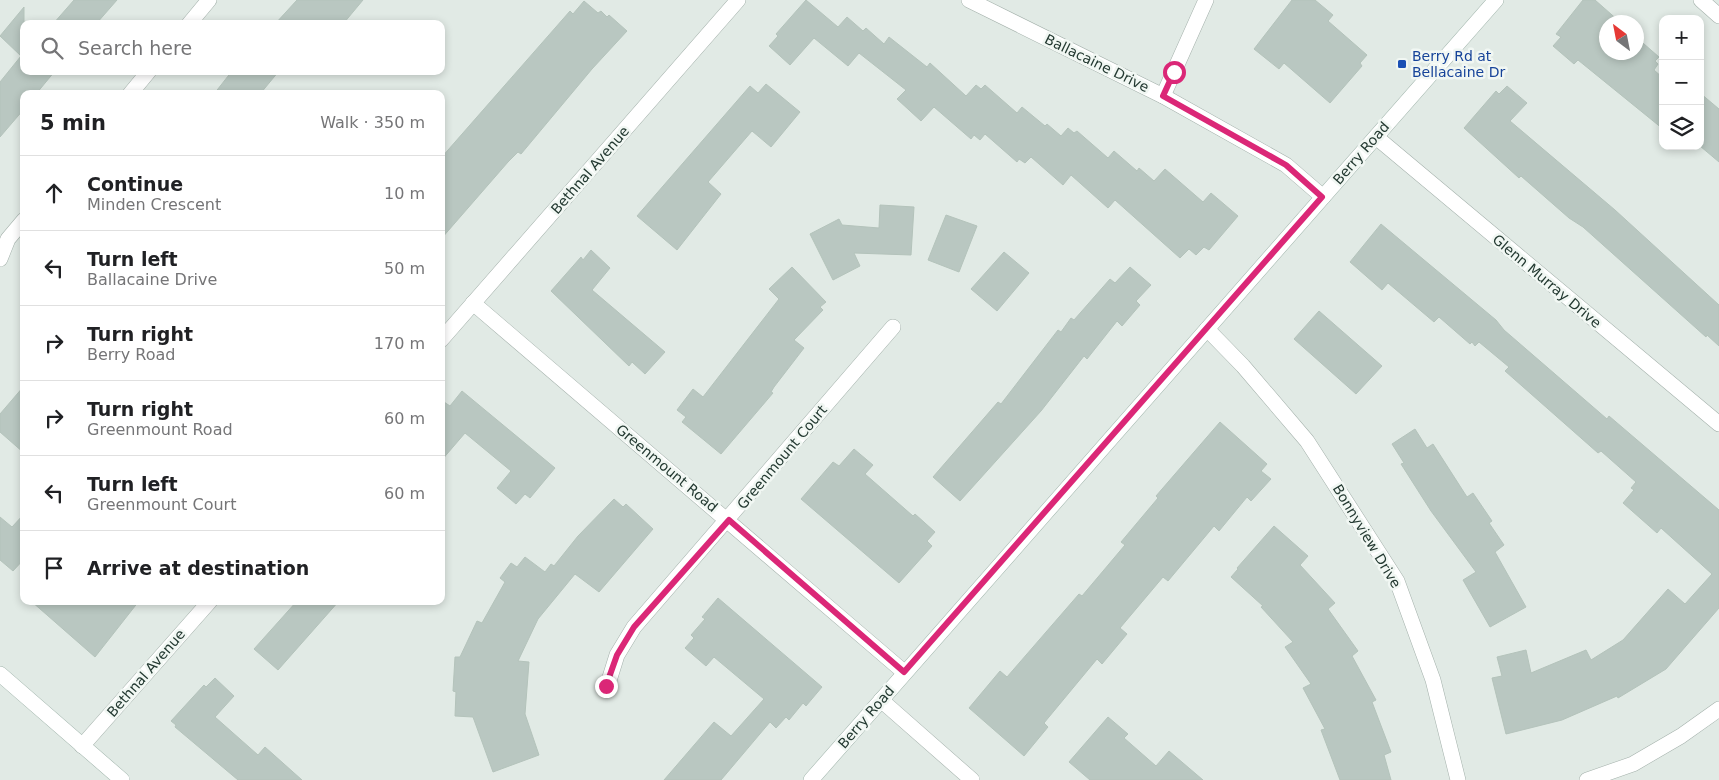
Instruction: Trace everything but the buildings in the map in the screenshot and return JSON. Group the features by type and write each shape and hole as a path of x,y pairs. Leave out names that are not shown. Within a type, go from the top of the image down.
{"street":[{"path":"192,20 209,0"},
{"name":"Bethnal Avenue","path":"445,335 738,0"},
{"name":"Ballacaine Drive","path":"969,0 1163,96 1286,165 1322,197"},
{"path":"1163,96 1206,0"},
{"name":"Berry Road","path":"811,780 1496,0"},
{"path":"1701,0 1719,16"},
{"path":"133,90 146,75"},
{"name":"Glenn Murray Drive","path":"1376,137 1719,424"},
{"path":"0,258 8,239 20,225"},
{"name":"Greenmount Road","path":"473,303 729,520 904,672"},
{"name":"Greenmount Court","path":"606,686 617,655 634,627 729,520 893,327"},
{"name":"Bonnyview Drive","path":"1207,329 1243,366 1307,441 1397,580 1433,680 1458,780"},
{"name":"Bethnal Avenue","path":"82,746 206,605"},
{"path":"0,674 122,780"},
{"path":"881,700 972,780"},
{"path":"1587,780 1633,764 1681,736 1719,709"}],"place":[{"name":"Berry Rd at Bellacaine Dr","path":"1402,64"}],"route":[{"path":"606,686 617,655 634,627 729,520 904,672 1322,197 1286,165 1163,96 1174,72"}]}
